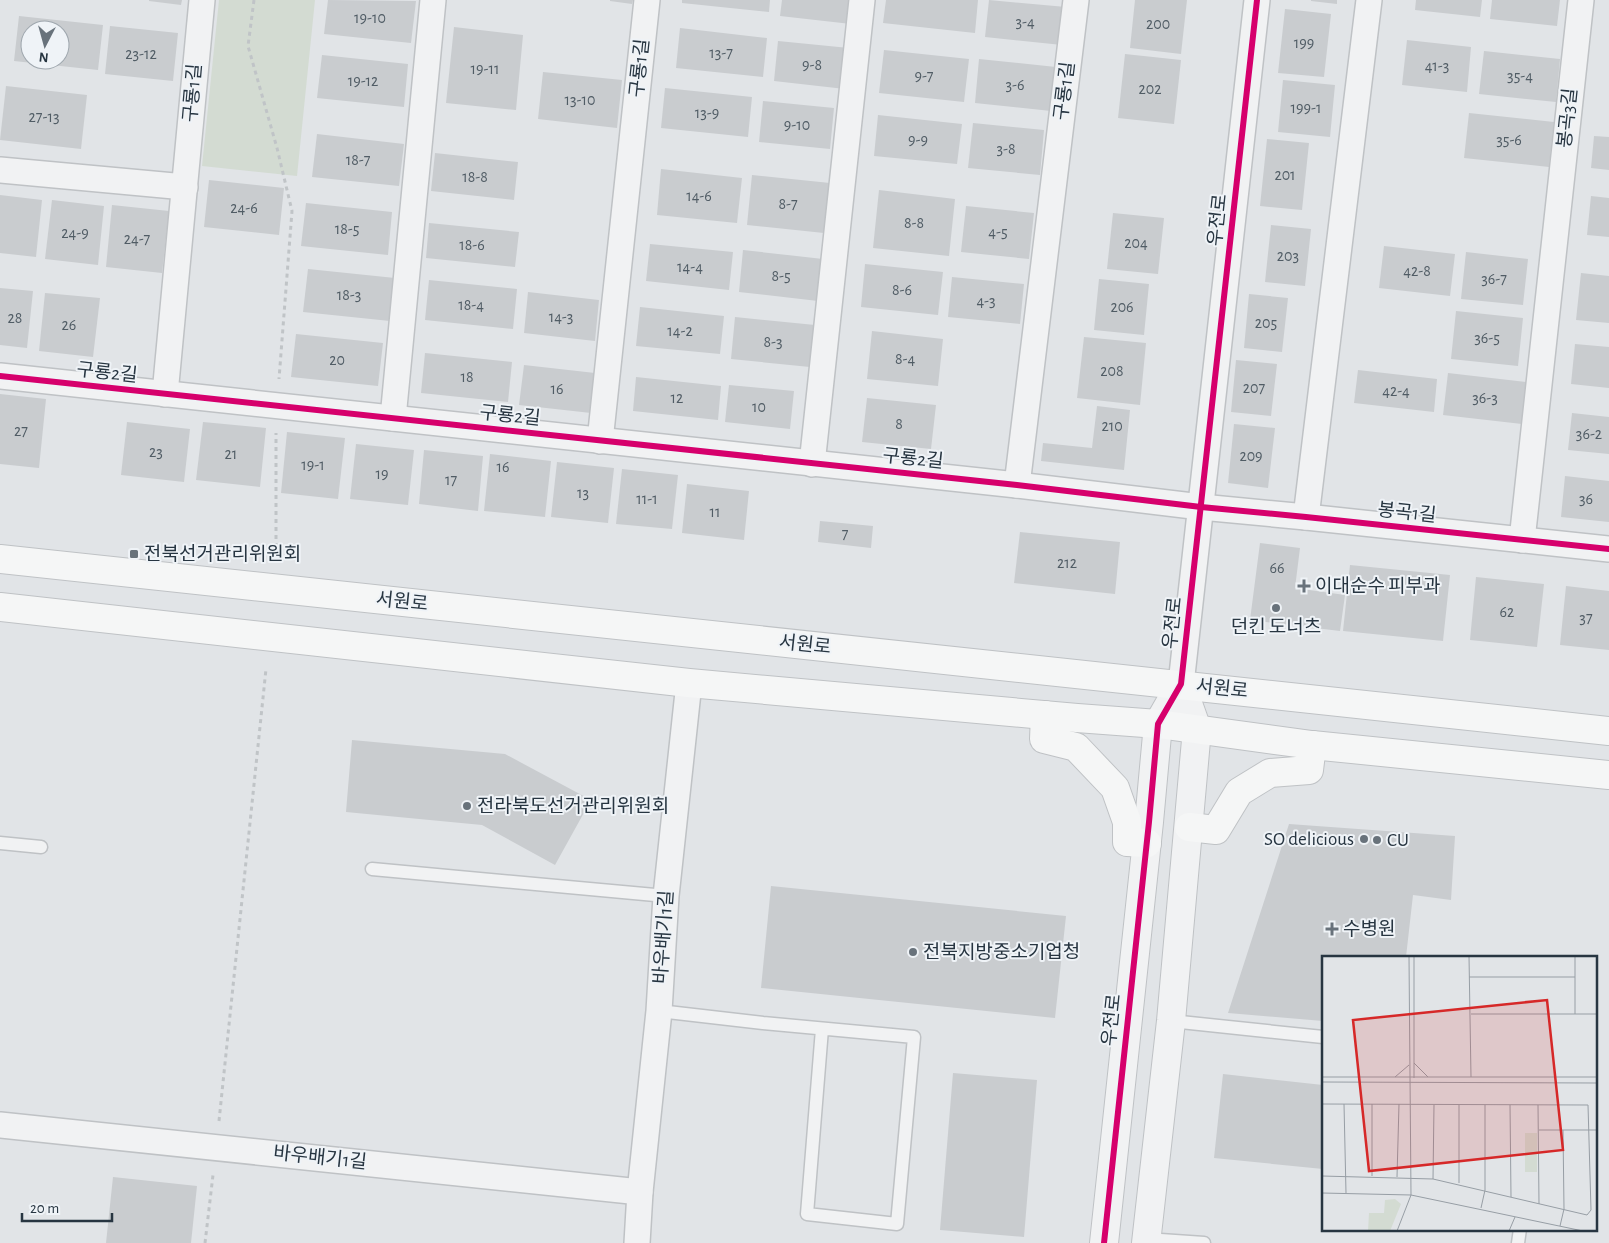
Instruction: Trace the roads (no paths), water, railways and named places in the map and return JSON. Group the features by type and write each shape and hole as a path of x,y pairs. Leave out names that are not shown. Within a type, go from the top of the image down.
{"main road":[{"name":"서원로","path":"0,559 1609,731"},
{"path":"0,607 689,683 1045,716 1158,724 1312,745 1609,775"},
{"path":"1045,716 1044,738 1076,747 1115,788 1127,822 1127,842 1147,843"},
{"path":"1189,827 1216,830 1239,792 1270,773 1309,770 1312,745"}],"street":[{"name":"구룡1길","path":"184,187 202,0"},
{"path":"393,418 433,0"},
{"name":"구룡1길","path":"600,441 647,0"},
{"path":"812,464 862,0"},
{"name":"구룡1길","path":"1017,486 1076,0"},
{"name":"우전로","path":"1104,1243 1158,724 1181,684 1257,0"},
{"path":"1306,517 1369,0"},
{"name":"봉곡3길","path":"1522,540 1581,0"},
{"path":"0,170 184,187 165,394"},
{"name":"구룡2길","path":"0,376 1202,507"},
{"name":"봉곡1길","path":"1202,507 1609,549"},
{"name":"바우배기1길","path":"637,1243 640,1192 659,1011 666,896 689,683"},
{"name":"우전로","path":"1146,1241 1171,1021 1198,729 1181,684"},
{"name":"바우배기1길","path":"0,1125 640,1192"}],"lane":[{"path":"0,843 41,847"},
{"path":"372,869 666,896"},
{"path":"659,1011 914,1037 897,1224 807,1214 822,1028"},
{"path":"1171,1021 1322,1037"},
{"path":"1518,1243 1520,1230"},
{"path":"1146,1241 1204,1243"}],"place":[{"name":"전북선거관리위원회","path":"134,554"},
{"name":"이대순수 피부과","path":"1304,586"},
{"name":"던킨 도너츠","path":"1276,608"},
{"name":"전라북도선거관리위원회","path":"467,806"},
{"name":"SO delicious","path":"1364,839"},
{"name":"CU","path":"1377,840"},
{"name":"수병원","path":"1332,929"},
{"name":"전북지방중소기업청","path":"913,952"}]}
